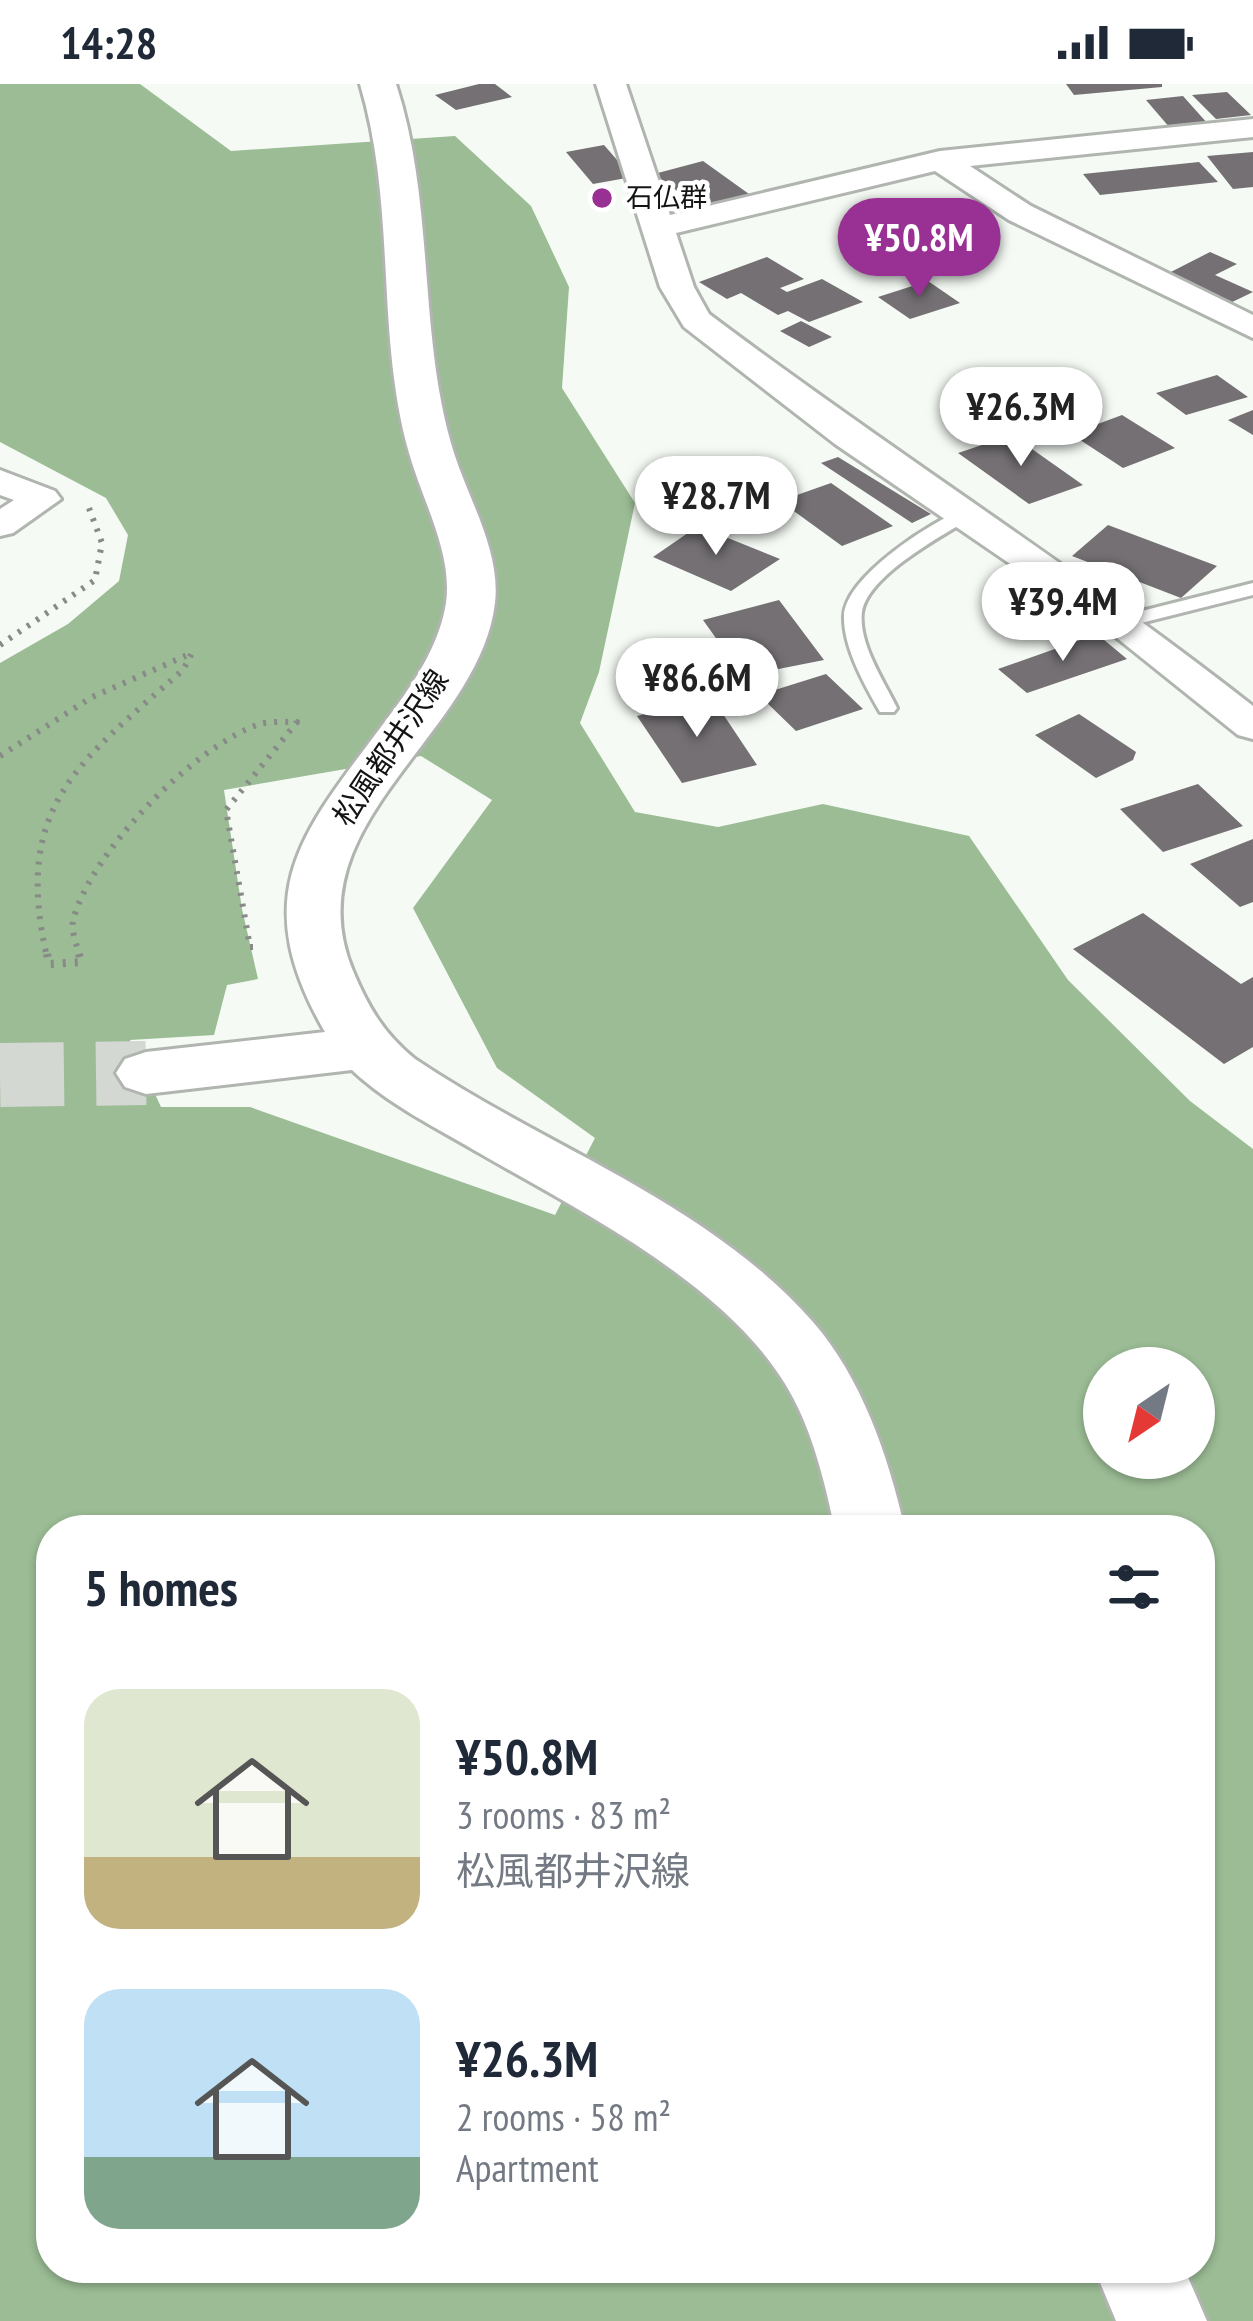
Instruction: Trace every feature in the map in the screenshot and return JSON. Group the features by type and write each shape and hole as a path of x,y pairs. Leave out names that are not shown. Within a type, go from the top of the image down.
{"street":[{"name":"松風都井沢線","path":"378,84 394,126 404,195 416,379 429,443 469,574 471,605 437,685 339,821 321,861 314,903 316,948 365,1048 437,1100 594,1192 725,1280 792,1341 831,1412 861,1484 867,1515"},
{"path":"611,84 656,228 677,286 696,320 848,436 1121,622 1253,727"},
{"path":"656,228 940,160 1253,128"},
{"path":"940,160 1020,213 1253,328"},
{"path":"0,481 42,499 0,524"},
{"path":"146,1072 365,1048"},
{"path":"1145,2283 1162,2321"}],"lane":[{"path":"887,708 851,613 857,596 918,543 967,513"},
{"path":"1121,622 1253,589"}],"path":[{"path":"0,645 95,580 102,543 90,509 80,500"},
{"path":"0,756 40,725 108,688 192,653 182,670 85,752 57,784 25,880 33,925 49,964 81,962 72,924 92,881 133,821 175,778 262,723 297,722 226,810 250,947 316,948"}],"green space":[{"path":"0,84 140,84 231,151 455,136 531,206 569,287 562,388 635,503 599,672 580,723 635,812 718,827 823,804 969,836 1068,980 1190,1101 1253,1149 1253,2321 0,2321 0,663 68,624 119,581 128,535 106,498 0,442","holes":["421,756 492,800 413,908 497,1068 595,1138 555,1215 250,1107 161,1107 130,1040 214,1035 227,985 258,979 224,790"]}],"building":[{"path":"495,84 512,97 456,110 435,95"},
{"path":"1066,84 1162,84 1162,87 1074,95"},
{"path":"1227,92 1251,115 1216,119 1192,95"},
{"path":"1183,96 1208,124 1170,128 1146,100"},
{"path":"604,145 632,177 593,184 566,152"},
{"path":"1253,152 1253,187 1233,189 1207,156"},
{"path":"703,161 749,194 699,207 654,174"},
{"path":"1199,162 1218,182 1100,195 1083,174"},
{"path":"1210,252 1237,264 1215,275 1253,292 1226,305 1161,277"},
{"path":"767,257 804,279 780,288 787,292 822,279 863,302 809,322 788,311 778,315 741,293 727,299 699,282"},
{"path":"928,281 960,303 910,319 878,297"},
{"path":"801,321 832,337 809,347 780,331"},
{"path":"1217,375 1248,397 1186,415 1156,393"},
{"path":"1253,410 1253,435 1228,420"},
{"path":"1122,415 1175,448 1123,468 1071,434"},
{"path":"1012,435 1083,485 1029,504 958,453"},
{"path":"838,457 931,514 912,523 821,463"},
{"path":"831,483 893,526 842,546 780,501"},
{"path":"1108,525 1217,566 1181,598 1072,556"},
{"path":"698,526 780,559 731,591 653,557"},
{"path":"779,600 824,660 743,676 703,620"},
{"path":"1097,634 1127,659 1027,693 998,669"},
{"path":"826,674 863,709 796,731 759,695"},
{"path":"711,696 757,765 682,783 637,716"},
{"path":"1079,714 1136,752 1133,760 1096,778 1035,735"},
{"path":"1198,784 1243,826 1163,852 1120,809"},
{"path":"1253,839 1253,902 1240,907 1190,864"},
{"path":"1143,913 1241,984 1253,977 1253,1047 1224,1064 1073,949"}],"tunnel":[{"path":"0,1075 146,1073"}],"place":[{"name":"石仏群","path":"602,198"}]}
